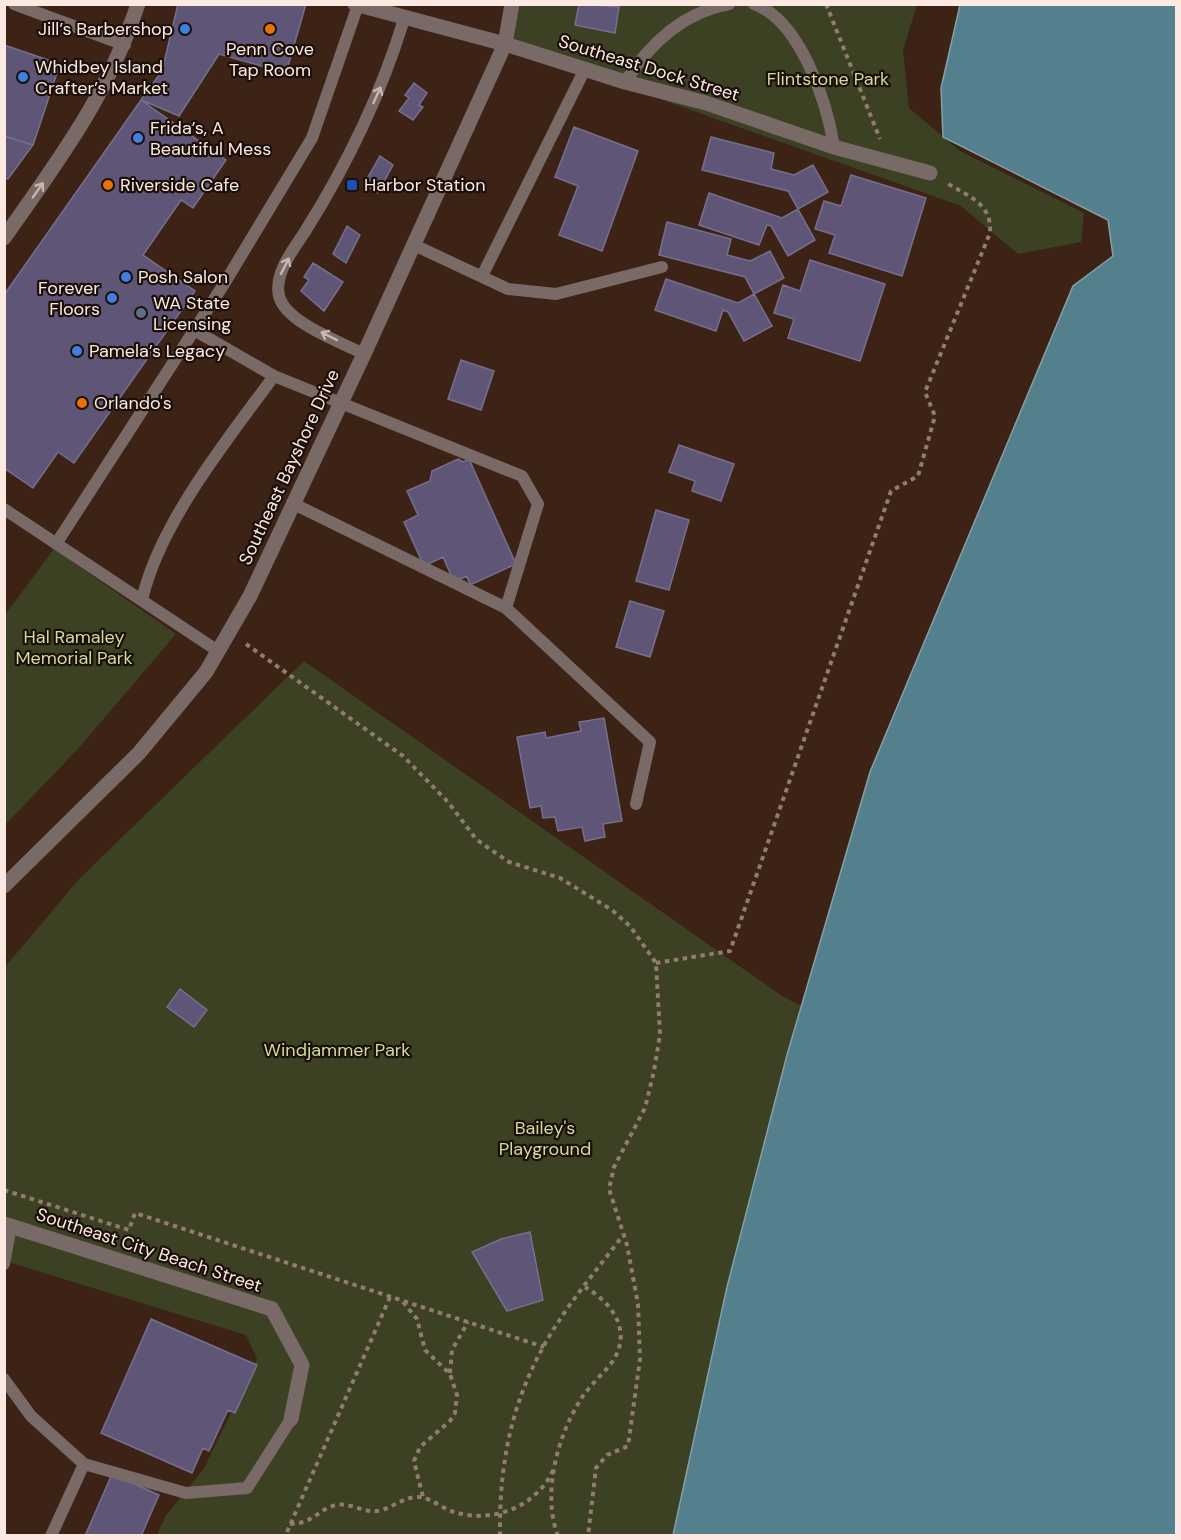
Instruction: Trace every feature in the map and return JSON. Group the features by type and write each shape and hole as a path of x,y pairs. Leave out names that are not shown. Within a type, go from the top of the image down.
{"street":[{"path":"7,230 81,128 125,45 138,4"},
{"name":"Southeast Bayshore Drive","path":"4,885 139,753 206,672 229,633 250,596 294,504 506,44 512,4"},
{"name":"Southeast Dock Street","path":"356,5 506,44 625,82 706,103 834,147 930,173"},
{"name":"Southeast City Beach Street","path":"8,1225 272,1309 302,1365 291,1419"}],"lane":[{"path":"14,4 125,45"},
{"path":"625,82 642,55 673,27 712,7 729,4"},
{"path":"754,4 770,10 792,37 824,99 834,147"},
{"path":"56,544 195,330 312,138 356,5"},
{"path":"364,354 294,319 279,297 280,272 342,172 391,64 404,19"},
{"path":"482,276 585,69"},
{"path":"414,245 508,289 556,294 662,267"},
{"path":"195,330 274,376 522,476 538,504 506,608"},
{"path":"142,600 148,574 170,527 274,376"},
{"path":"294,504 506,608 650,742 636,804"},
{"path":"4,509 218,651"},
{"path":"4,1264 8,1225"},
{"path":"4,1379 31,1416 84,1464 186,1493 247,1488 291,1419"},
{"path":"51,1536 84,1464"}],"path":[{"path":"826,4 882,142 873,137"},
{"path":"656,963 730,951 891,491 918,476 935,416 925,392 990,233 991,221 986,208 930,173"},
{"path":"229,633 403,756 448,802 476,839 487,847 509,862 560,878 612,910 630,926 656,963 660,1035 654,1071 645,1108 614,1167 609,1190 623,1235 638,1304 640,1359 628,1446 607,1455 596,1468 588,1536"},
{"path":"4,1190 129,1230 135,1213 544,1347"},
{"path":"500,1536 499,1492 509,1431 555,1326 623,1235"},
{"path":"558,1536 552,1490 558,1445 574,1410 611,1363 621,1340 620,1322 612,1308 601,1296 585,1287"},
{"path":"287,1532 390,1297"},
{"path":"401,1301 417,1320 425,1350 450,1374"},
{"path":"423,1497 414,1461 420,1447 445,1427 455,1413 457,1395 450,1374 452,1350 468,1322"},
{"path":"291,1524 310,1521 336,1505 379,1511 404,1499 423,1497 445,1509 466,1515 499,1514 515,1509 533,1496 545,1485 554,1468"}],"green space":[{"name":"Flintstone Park","path":"512,5 917,5 903,50 909,108 960,151 1084,213 1081,242 1018,254 961,206 505,44"},
{"name":"Hal Ramaley Memorial Park","path":"54,549 176,634 77,750 5,825 4,616"},
{"name":"Windjammer Park","path":"304,661 782,996 801,1006 727,1287 673,1535 157,1535 166,1515 203,1470 257,1359 246,1335 5,1261 5,967 80,878"}],"water":[{"path":"960,5 1176,5 1176,1535 673,1535 727,1287 787,1055 870,772 1073,286 1113,256 1108,220 943,137 941,88"}],"building":[{"path":"178,4 306,4 286,73 219,54 179,116 141,100 162,71"},
{"path":"579,4 619,7 615,33 575,25"},
{"path":"4,45 60,64 33,145 4,136"},
{"path":"414,83 427,93 419,105 423,107 413,120 399,111 409,98 405,95"},
{"path":"141,100 226,160 193,208 181,200 143,255 195,291 74,463 58,452 33,488 4,468 4,295"},
{"path":"574,127 638,151 602,251 559,235 578,186 555,177"},
{"path":"4,136 33,145 8,179 4,178"},
{"path":"711,137 774,153 771,169 794,175 813,165 828,192 798,209 788,191 702,170"},
{"path":"380,156 393,165 378,193 364,184"},
{"path":"851,175 926,198 902,276 829,253 835,235 815,229 824,201 841,206"},
{"path":"709,193 782,218 798,209 815,240 788,256 771,226 767,225 759,245 699,225"},
{"path":"667,222 731,239 727,255 750,261 770,251 784,278 754,294 745,277 659,255"},
{"path":"347,226 360,235 346,263 333,254"},
{"path":"810,260 885,284 860,361 788,338 794,319 774,313 783,285 800,291"},
{"path":"313,263 343,282 324,311 301,291 309,280 304,277"},
{"path":"666,279 738,303 754,294 772,326 744,341 728,312 723,310 716,331 655,310"},
{"path":"461,360 494,371 481,410 448,399"},
{"path":"679,445 734,464 721,501 692,491 695,481 669,472"},
{"path":"458,459 463,462 469,459 516,564 470,585 467,576 454,582 443,557 424,566 404,522 418,515 407,491 430,481 432,471"},
{"path":"656,510 689,520 669,590 636,581"},
{"path":"630,601 664,611 650,657 616,647"},
{"path":"604,718 622,821 603,824 605,837 585,841 582,827 558,831 555,817 543,818 541,806 530,808 517,737 545,732 546,738 581,731 579,722"},
{"path":"180,989 207,1010 194,1027 167,1007"},
{"path":"530,1232 543,1300 507,1311 472,1252 501,1239"},
{"path":"151,1319 257,1365 235,1413 228,1410 209,1451 203,1448 192,1473 101,1433"},
{"path":"112,1474 159,1495 141,1536 85,1536"}],"place":[{"name":"Jill’s Barbershop","path":"185,29"},
{"name":"Penn Cove Tap Room","path":"270,29"},
{"name":"Whidbey Island Crafter’s Market","path":"23,77"},
{"name":"Frida’s, A Beautiful Mess","path":"138,138"},
{"name":"Riverside Cafe","path":"108,185"},
{"name":"Harbor Station","path":"352,185"},
{"name":"Posh Salon","path":"126,277"},
{"name":"Forever Floors","path":"112,298"},
{"name":"WA State Licensing","path":"141,313"},
{"name":"Pamela’s Legacy","path":"77,351"},
{"name":"Orlando's","path":"82,403"}],"park label":[{"name":"Bailey's Playground","path":"545,1138"}]}
